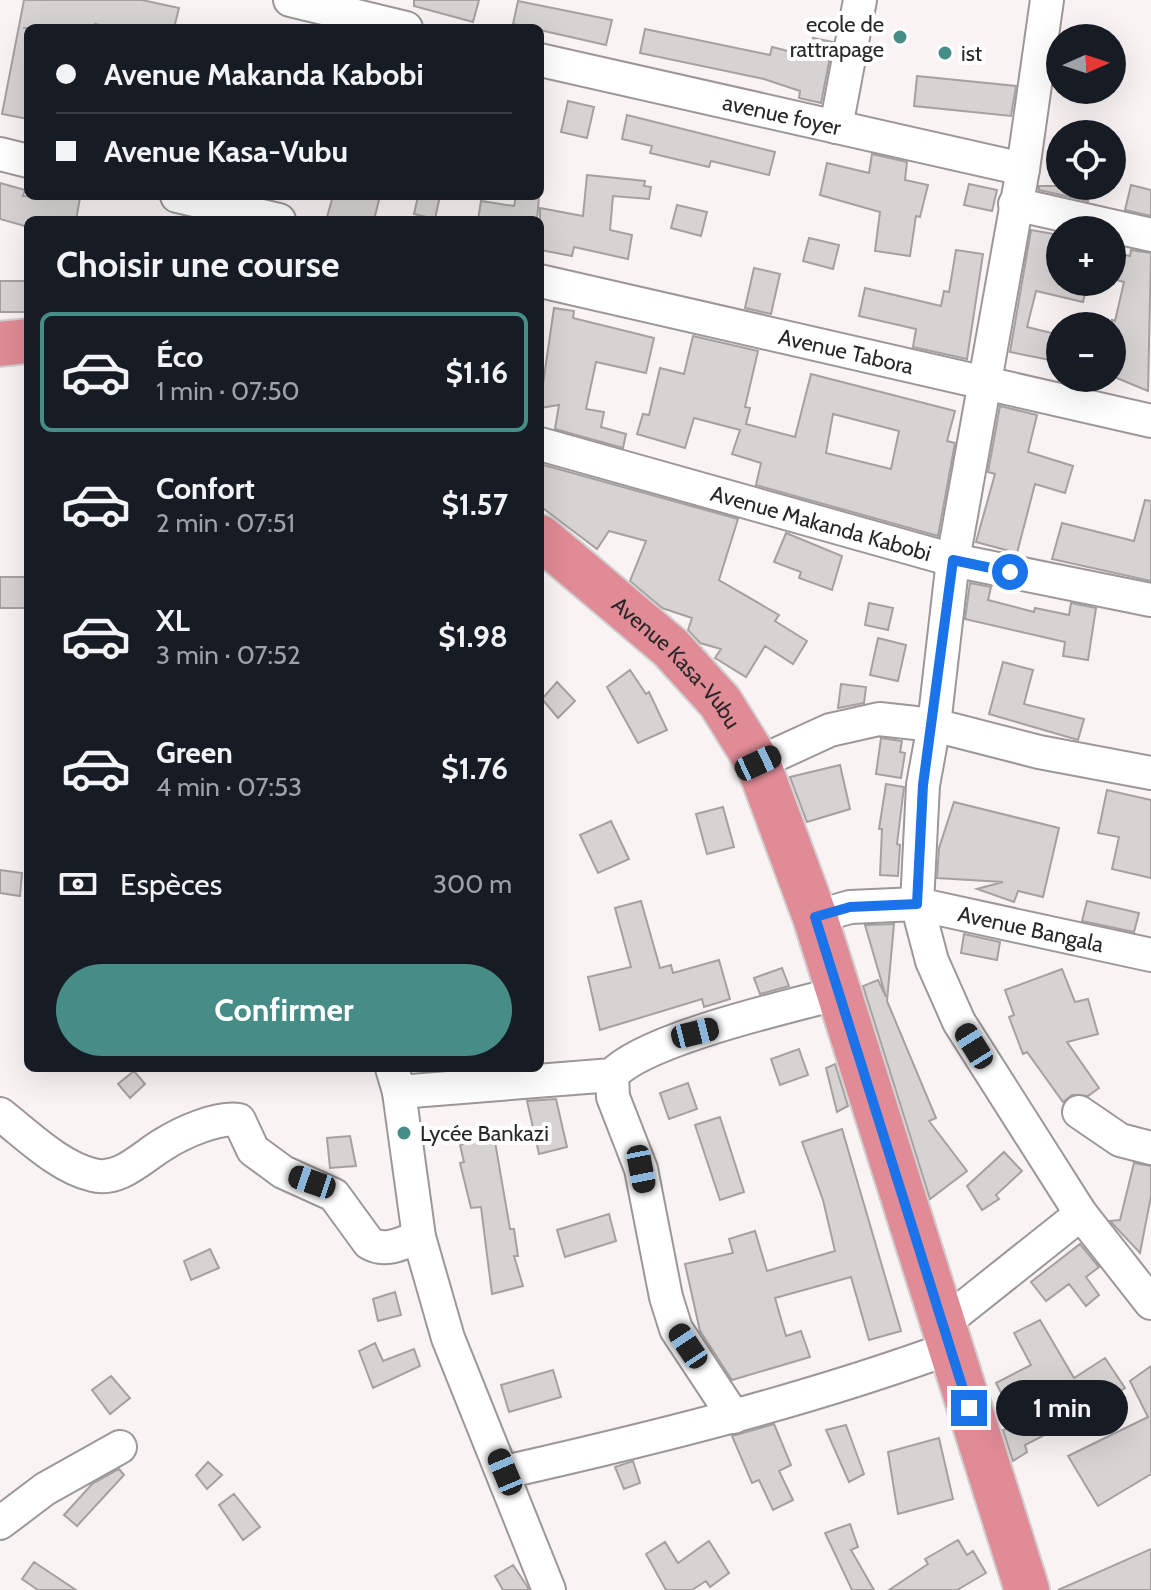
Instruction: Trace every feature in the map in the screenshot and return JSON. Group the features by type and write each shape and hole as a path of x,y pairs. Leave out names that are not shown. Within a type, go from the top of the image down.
{"highway":[{"path":"0,344 24,341"},
{"name":"Avenue Kasa-Vubu","path":"544,540 671,648 720,702 758,763 815,917 1027,1590"}],"street":[{"path":"290,0 389,24"},
{"path":"836,127 860,0"},
{"path":"1047,0 1023,169 953,560 934,725 923,785 917,904 932,961 959,1022 1081,1214 1151,1303"},
{"name":"avenue foyer","path":"544,61 1023,169"},
{"path":"0,154 24,160"},
{"path":"194,200 262,216"},
{"path":"1015,204 1151,235"},
{"name":"Avenue Tabora","path":"544,282 1151,421"},
{"name":"Avenue Makanda Kabobi","path":"544,445 953,560 1151,600"},
{"path":"758,763 854,723 879,719 934,725 1039,752 1151,773"},
{"name":"Avenue Bangala","path":"815,917 850,907 917,904 1151,955"},
{"path":"734,1417 676,1329 666,1297 641,1169 613,1097 612,1075 624,1062 695,1033 839,993"},
{"path":"549,1590 519,1517 505,1472 448,1338 419,1237 395,1080 612,1075"},
{"path":"1079,1112 1120,1140 1151,1148"},
{"path":"0,1114 73,1167 102,1176 138,1164 177,1137 230,1119 239,1120 253,1150 283,1172 334,1195 369,1243 378,1248 393,1247 419,1237"},
{"path":"505,1472 734,1417 884,1372 947,1336 1081,1214"},
{"path":"0,1523 45,1489 120,1447"}],"building":[{"path":"24,0 142,0 179,8 175,24 24,24 24,118 2,114"},
{"path":"414,0 479,0 473,22 414,6"},
{"path":"518,1 612,20 606,45 544,31 544,24 513,24"},
{"path":"645,29 770,55 772,47 808,56 813,38 833,42 821,103 799,98 800,91 764,79 640,53"},
{"path":"917,76 1016,86 1011,116 914,106"},
{"path":"568,101 594,107 587,138 561,132"},
{"path":"627,115 775,152 769,175 711,161 709,167 650,153 652,146 622,139"},
{"path":"872,154 907,162 905,180 928,185 920,217 916,216 910,256 875,251 880,212 820,195 827,163 869,173"},
{"path":"587,175 645,181 644,186 651,187 649,199 613,196 610,230 632,235 628,259 574,247 572,256 544,251 544,216 540,216 540,208 583,216"},
{"path":"0,183 24,190 24,200 80,200 77,216 24,216 24,226 0,219"},
{"path":"969,184 997,190 992,211 964,205"},
{"path":"1131,185 1151,190 1151,216 1125,210"},
{"path":"332,200 379,200 375,216 327,216"},
{"path":"417,200 439,200 436,216 414,214"},
{"path":"515,200 539,200 537,216 479,216 481,201 514,206"},
{"path":"677,205 707,212 701,236 671,228"},
{"path":"1031,230 1046,233 1046,293 1036,291 1027,327 1046,332 1046,359 1010,352"},
{"path":"809,238 839,245 833,269 803,261"},
{"path":"956,250 983,254 967,359 913,347 916,329 859,316 865,288 941,306 944,291 949,292"},
{"path":"1131,250 1151,253 1148,391 1126,382 1126,312 1117,312 1121,296 1126,296 1126,255 1130,256"},
{"path":"754,268 780,274 771,314 745,308"},
{"path":"0,281 24,281 24,312 0,312"},
{"path":"1057,296 1084,296 1083,302"},
{"path":"554,308 574,311 573,318 654,338 646,373 596,362 586,409 604,412 601,427 626,434 623,448 555,429 559,405 544,407 544,377"},
{"path":"693,336 758,351 745,407 750,408 746,424 795,437 811,374 955,411 947,441 955,443 938,536 756,485 761,463 732,454 740,430 694,418 685,448 637,434 643,414 649,415 660,368 684,374","holes":["833,414 899,431 891,469 826,453"]},
{"path":"1000,406 1037,415 1028,452 1073,466 1065,493 1035,484 1017,553 976,542 995,474 988,472"},
{"path":"544,465 738,519 719,580 779,615 775,621 807,641 793,664 765,646 746,677 715,658 721,649 700,643 688,630 692,618 662,608 630,581 646,541 609,531 597,549 544,509"},
{"path":"1145,500 1151,501 1151,581 1052,559 1062,523 1134,541"},
{"path":"786,533 842,556 832,590 799,578 801,572 774,562"},
{"path":"0,577 24,577 24,608 0,608"},
{"path":"970,583 991,587 988,600 1034,612 1035,608 1069,615 1071,603 1096,608 1088,660 1063,656 1065,642 965,619"},
{"path":"869,603 893,608 888,630 865,625"},
{"path":"878,638 906,645 898,681 870,675"},
{"path":"1003,662 1033,670 1024,704 1084,719 1078,740 989,714"},
{"path":"630,670 646,694 649,692 667,730 638,743 607,687"},
{"path":"557,682 575,701 558,718 544,701 544,697"},
{"path":"841,684 866,687 864,703 838,708"},
{"path":"881,738 902,741 900,752 905,753 901,778 876,774"},
{"path":"840,765 850,809 807,822 790,777"},
{"path":"886,784 904,787 897,844 900,845 898,876 880,875 882,829 879,829"},
{"path":"1107,790 1151,800 1151,878 1112,869 1119,837 1098,833"},
{"path":"954,802 1059,828 1043,897 1018,891 1014,902 977,889 1003,882 937,878 939,848"},
{"path":"723,807 734,847 707,854 696,814"},
{"path":"611,821 629,859 598,873 580,835"},
{"path":"0,870 22,873 20,896 0,893"},
{"path":"641,901 660,968 671,965 673,973 719,960 730,999 704,1007 702,999 600,1030 588,977 631,967 615,908"},
{"path":"1087,901 1139,913 1134,932 1082,921"},
{"path":"894,924 887,1001 936,1118 929,1121 967,1171 930,1199 863,986 878,980 886,997 865,925"},
{"path":"964,934 1000,942 997,960 961,953"},
{"path":"782,968 789,986 760,994 754,978"},
{"path":"1062,969 1075,1002 1088,999 1098,1034 1067,1042 1099,1088 1088,1096 1072,1095 1063,1102 1027,1052 1023,1054 1009,1017 1014,1015 1005,990"},
{"path":"799,1049 808,1075 780,1085 771,1059"},
{"path":"835,1064 848,1106 837,1112 826,1068"},
{"path":"135,1072 145,1084 130,1098 118,1084"},
{"path":"688,1083 697,1109 669,1119 660,1093"},
{"path":"556,1099 567,1147 539,1154 527,1101"},
{"path":"720,1117 744,1192 720,1200 695,1125"},
{"path":"842,1129 901,1331 869,1340 851,1277 775,1298 786,1336 801,1331 810,1357 732,1380 700,1331 685,1264 733,1253 729,1239 755,1231 767,1271 835,1251 823,1200 802,1142"},
{"path":"350,1136 356,1166 330,1168 327,1138"},
{"path":"494,1136 510,1229 514,1229 518,1256 514,1256 523,1286 492,1294 481,1207 471,1208 460,1163 464,1162 460,1145"},
{"path":"1004,1152 1022,1171 996,1195 999,1199 982,1210 967,1186"},
{"path":"1134,1163 1151,1166 1151,1196 1140,1253 1110,1221 1120,1220"},
{"path":"609,1214 616,1241 565,1257 557,1230"},
{"path":"1080,1244 1099,1267 1086,1277 1099,1295 1086,1306 1069,1284 1046,1301 1031,1282"},
{"path":"210,1249 219,1268 191,1280 184,1261"},
{"path":"395,1292 401,1315 378,1321 373,1299"},
{"path":"1040,1320 1074,1378 1105,1358 1125,1388 1054,1434 1052,1431 1025,1445 1027,1452 1013,1461 1003,1430 1018,1426 996,1383 1031,1365 1014,1333"},
{"path":"375,1343 383,1361 414,1349 420,1366 373,1388 359,1351"},
{"path":"1151,1366 1151,1474 1098,1506 1068,1456 1148,1417 1130,1381"},
{"path":"553,1370 561,1397 509,1412 501,1385"},
{"path":"111,1376 130,1398 110,1414 92,1390"},
{"path":"774,1424 791,1465 779,1471 793,1500 773,1510 759,1480 752,1483 732,1436"},
{"path":"846,1425 864,1474 849,1482 826,1430"},
{"path":"939,1438 953,1499 898,1514 888,1452"},
{"path":"633,1461 640,1483 624,1489 615,1467"},
{"path":"208,1462 222,1475 207,1489 196,1475"},
{"path":"119,1469 124,1475 77,1526 64,1515 92,1484"},
{"path":"234,1494 260,1527 243,1540 219,1505"},
{"path":"850,1524 858,1547 851,1550 874,1590 852,1590 825,1533"},
{"path":"958,1540 967,1555 973,1551 986,1573 957,1590 889,1590 928,1564 925,1559"},
{"path":"709,1541 729,1573 710,1587 706,1581 692,1590 666,1590 646,1554 665,1542 678,1563"},
{"path":"1151,1549 1151,1590 1058,1590"},
{"path":"34,1562 76,1590 38,1590 22,1579"},
{"path":"513,1565 529,1590 503,1590 495,1576"}],"place":[{"name":"ecole de rattrapage","path":"900,37"},
{"name":"ist","path":"945,53"},
{"name":"Lycée Bankazi","path":"404,1133"}],"route":[{"path":"969,1408 815,917 850,907 885,903 917,904 923,785 934,725 953,560 1010,572"}]}
